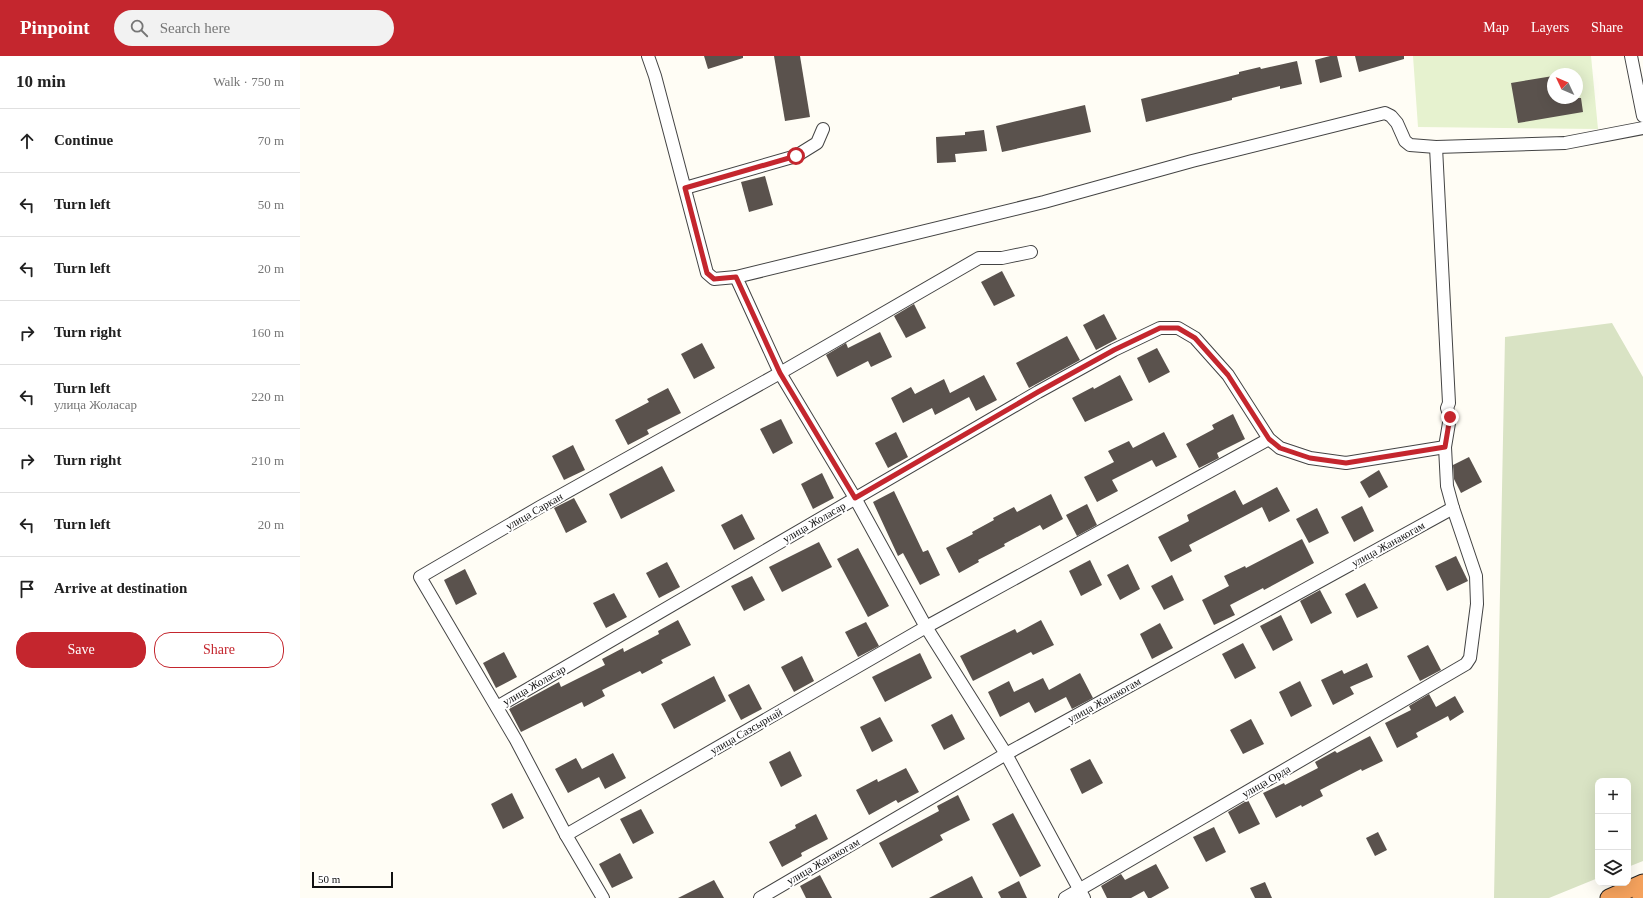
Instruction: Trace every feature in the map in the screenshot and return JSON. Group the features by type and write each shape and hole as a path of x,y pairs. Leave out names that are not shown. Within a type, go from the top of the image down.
{"highway":[{"path":"1609,898 1643,883"}],"street":[{"path":"648,56 707,273 714,279 736,277 1044,202 1192,161 1385,113 1391,116 1397,123 1405,141 1410,145 1436,147 1565,142 1643,128"},
{"path":"1631,56 1643,116"},
{"path":"685,188 796,156 817,142 823,130"},
{"path":"1436,147 1449,403 1447,408 1450,417 1445,447 1447,486 1453,508"},
{"path":"780,373 979,258 1002,258 1031,252"},
{"path":"736,277 780,373 855,498 926,627 1006,754 1082,894"},
{"name":"улица Жоласар","path":"497,707 1038,392 1114,350 1160,328 1178,328 1195,338 1228,375 1269,439"},
{"name":"улица Саркан","path":"497,707 420,577 540,507 780,373"},
{"path":"1269,439 1280,448 1310,458 1346,463 1445,447"},
{"name":"улица Сазсырнай","path":"566,835 926,627 1269,439"},
{"name":"улица Орда","path":"1065,898 1082,894 1466,664 1470,658 1477,604 1476,576 1453,508"},
{"name":"улица Жанакогам","path":"760,898 1006,754 1453,508"},
{"path":"497,707 566,835 603,898"}],"green space":[{"path":"1413,56 1591,56 1598,129 1418,127"},
{"path":"1612,323 1643,377 1643,861 1631,866 1631,778 1595,778 1595,879 1549,898 1494,898 1505,337"}],"building":[{"path":"704,56 743,56 743,58 708,69"},
{"path":"774,56 800,56 810,117 785,121"},
{"path":"1330,56 1337,56 1342,77 1320,83 1315,60"},
{"path":"1355,56 1404,56 1404,59 1359,72"},
{"path":"1297,61 1302,84 1280,89 1280,86 1146,122 1141,99 1239,74 1239,72"},
{"path":"1547,77 1547,104 1582,104 1583,112 1518,123 1511,83"},
{"path":"1085,105 1091,132 1002,152 996,126"},
{"path":"984,130 987,151 955,154 956,162 937,163 936,137 965,135 965,132"},
{"path":"765,176 773,205 749,212 741,182"},
{"path":"1002,271 1015,296 994,306 981,282"},
{"path":"914,304 926,328 906,338 894,316"},
{"path":"1104,314 1117,339 1096,350 1083,325"},
{"path":"880,332 892,357 871,367 868,361 837,377 826,355 846,343 848,348"},
{"path":"1067,336 1080,360 1029,388 1016,363"},
{"path":"702,343 715,368 694,379 681,354"},
{"path":"1157,348 1170,372 1149,383 1137,358"},
{"path":"984,375 997,400 976,411 969,397 935,415 932,408 903,423 891,398 911,387 915,394 944,379 950,393"},
{"path":"1120,375 1133,400 1085,422 1072,398 1093,387 1094,389"},
{"path":"668,388 681,413 647,430 649,434 628,445 615,420 649,402 647,399"},
{"path":"1233,414 1245,439 1217,453 1219,458 1199,468 1186,444 1214,429 1212,425"},
{"path":"781,419 793,443 773,454 760,429"},
{"path":"896,432 908,457 888,468 875,443"},
{"path":"1164,432 1177,457 1156,467 1152,460 1112,480 1118,491 1097,502 1084,477 1114,462 1108,451 1129,441 1133,448"},
{"path":"573,445 585,470 564,480 552,456"},
{"path":"1469,457 1482,482 1461,493 1454,479 1453,465"},
{"path":"662,466 675,491 621,519 609,494"},
{"path":"1379,470 1388,487 1369,498 1360,482"},
{"path":"822,473 834,498 813,509 801,484"},
{"path":"1277,487 1290,511 1269,522 1262,507 1189,545 1192,551 1171,562 1158,537 1189,521 1187,515 1235,490 1243,505"},
{"path":"894,491 923,552 928,550 940,575 920,585 903,553 898,556 873,502"},
{"path":"1051,494 1063,519 1043,530 1040,525 1004,544 1005,546 978,560 979,562 959,573 946,548 973,534 972,532 994,520 993,518 1014,507 1017,512"},
{"path":"574,498 587,522 566,533 554,508"},
{"path":"1087,504 1097,525 1077,536 1066,515"},
{"path":"1362,506 1374,531 1354,542 1341,517"},
{"path":"1317,508 1329,533 1309,543 1296,519"},
{"path":"742,514 755,539 734,550 721,525"},
{"path":"1302,539 1314,563 1264,590 1263,588 1230,605 1235,615 1214,625 1202,600 1229,586 1224,576 1245,566 1246,568"},
{"path":"819,542 832,567 782,592 769,567"},
{"path":"858,548 889,606 868,617 837,559"},
{"path":"1456,556 1468,581 1447,591 1435,566"},
{"path":"1090,560 1102,585 1081,596 1069,571"},
{"path":"667,562 680,587 659,598 646,573"},
{"path":"1128,564 1140,589 1120,600 1107,575"},
{"path":"465,569 477,594 456,605 444,580"},
{"path":"1172,575 1184,600 1164,610 1151,586"},
{"path":"752,576 765,600 744,611 731,586"},
{"path":"1365,583 1378,608 1357,618 1345,594"},
{"path":"1320,590 1332,613 1311,624 1300,601"},
{"path":"614,593 627,617 606,628 593,603"},
{"path":"1281,615 1293,640 1273,651 1260,626"},
{"path":"678,620 691,645 661,660 663,663 642,674 640,671 602,690 605,696 584,707 582,702 521,732 509,709 559,682 561,687 605,665 602,659 623,648 624,652 659,634 658,631"},
{"path":"1041,620 1054,645 1033,655 1031,652 973,681 960,656 1015,629 1017,633"},
{"path":"866,622 879,646 858,657 845,632"},
{"path":"1160,623 1173,648 1152,659 1140,634"},
{"path":"1243,643 1256,668 1235,679 1222,654"},
{"path":"1428,645 1441,670 1420,681 1407,656"},
{"path":"504,652 517,677 496,688 483,663"},
{"path":"920,653 932,678 885,702 872,677"},
{"path":"802,656 814,681 794,692 781,667"},
{"path":"1367,663 1373,677 1350,687 1354,694 1333,705 1321,680 1342,670 1344,674"},
{"path":"1080,673 1093,698 1072,709 1066,697 1035,713 1029,702 1000,717 988,692 1009,681 1014,692 1043,678 1049,690"},
{"path":"714,676 726,701 674,729 661,704"},
{"path":"1300,681 1312,706 1291,717 1279,692"},
{"path":"749,684 762,709 741,720 728,695"},
{"path":"1429,694 1436,707 1455,696 1464,712 1450,721 1448,716 1416,733 1418,737 1397,748 1385,723 1411,710 1409,706"},
{"path":"952,714 965,739 944,750 931,725"},
{"path":"880,717 893,741 872,752 860,727"},
{"path":"1251,719 1264,744 1243,754 1230,730"},
{"path":"1370,736 1383,761 1362,771 1361,769 1320,790 1323,796 1276,818 1263,793 1284,783 1285,785 1318,768 1315,762 1335,751 1337,753"},
{"path":"790,751 802,776 781,787 769,762"},
{"path":"613,753 626,778 605,789 599,777 568,793 555,769 576,758 582,769"},
{"path":"1090,759 1103,783 1082,794 1070,769"},
{"path":"906,768 919,792 898,803 896,800 869,815 856,790 877,779 878,782"},
{"path":"512,793 524,818 503,829 491,804"},
{"path":"958,795 970,820 940,835 943,840 892,868 879,843 939,811 937,806"},
{"path":"1248,800 1260,824 1239,834 1228,812"},
{"path":"641,809 654,833 633,844 620,819"},
{"path":"1013,813 1041,866 1020,877 992,824"},
{"path":"816,814 828,839 801,853 802,856 782,867 769,842 796,828 795,825"},
{"path":"1214,827 1226,852 1206,862 1193,837"},
{"path":"1378,832 1387,850 1375,856 1366,838"},
{"path":"620,853 633,878 612,888 599,864"},
{"path":"1156,864 1169,888 1151,898 1148,898 1144,891 1131,898 1107,898 1101,886 1121,874 1125,880"},
{"path":"820,875 832,898 806,898 800,886"},
{"path":"972,876 983,898 929,898"},
{"path":"714,880 724,898 678,898"},
{"path":"1019,881 1027,898 1001,898 998,892"},
{"path":"1265,882 1272,898 1255,898 1250,888"}],"route":[{"path":"796,156 685,188 707,273 714,279 736,277 780,373 855,498 1038,392 1114,350 1160,328 1178,328 1195,338 1228,375 1269,439 1280,448 1310,458 1346,463 1445,447 1450,417"}]}
